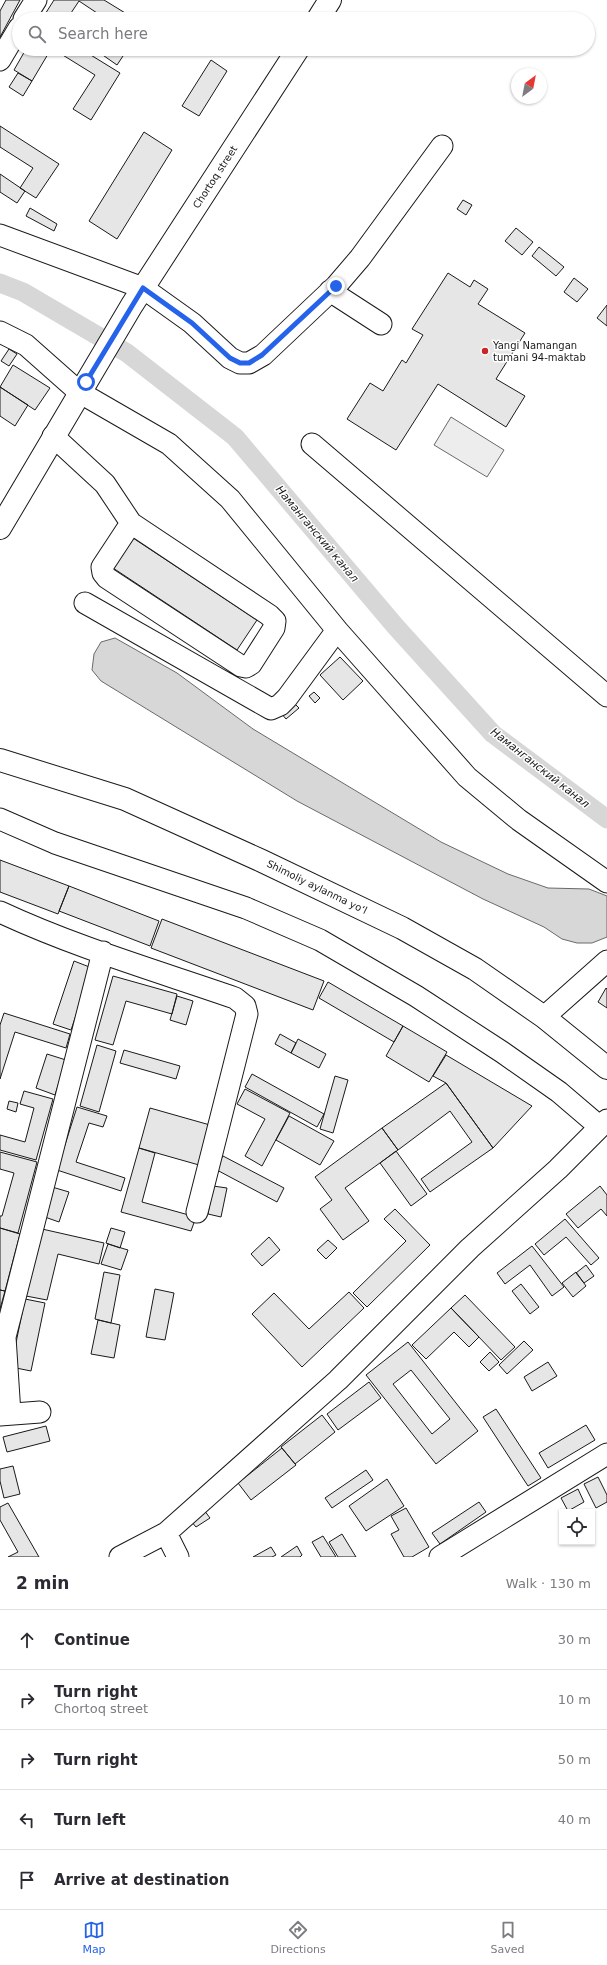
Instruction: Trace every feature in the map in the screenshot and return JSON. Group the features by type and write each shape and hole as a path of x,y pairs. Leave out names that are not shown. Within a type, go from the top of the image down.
{"main road":[{"path":"322,12 330,0"},
{"name":"Chortoq street","path":"0,528 138,296 293,56"},
{"name":"Shimoliy aylanma yoʻl","path":"0,760 124,799 262,861 402,928 475,970 544,1017 607,1068"}],"street":[{"path":"28,12 36,0"},
{"path":"0,60 12,40"},
{"path":"0,235 138,296 192,323 230,358 240,363 249,363 262,355 330,291 360,258 442,146"},
{"path":"330,291 381,324"},
{"path":"0,332 26,345 83,387 169,444 230,499 336,630 466,777 519,820 607,882"},
{"path":"54,436 105,484 131,523 269,615 274,621 274,628 251,664 246,667 241,666 106,578 102,567 131,523"},
{"path":"312,444 607,696"},
{"path":"85,603 271,709 280,706 287,698 336,630"},
{"path":"0,819 55,843 246,908 320,940 416,996 496,1048 604,1124 558,1170 470,1248 338,1380 166,1533 120,1557"},
{"path":"0,912 27,924 103,952 235,998 245,1006 247,1014 197,1212"},
{"path":"40,1412 5,1415 5,1337 103,952"},
{"path":"544,1017 607,962"},
{"path":"440,1557 607,1454"},
{"path":"166,1533 178,1557"}],"shaded area":[{"path":"451,417 504,450 487,477 434,445"},
{"path":"115,638 177,673 253,729 441,842 508,874 548,888 589,889 607,896 607,937 592,943 577,943 562,939 544,927 483,899 297,801 101,681 92,670 94,654 101,642"}],"building":[{"path":"6,0 20,0 14,12 12,12 12,15 0,37 0,11"},
{"path":"54,0 104,0 124,12 96,12 79,1 72,12 46,12"},
{"path":"22,56 47,56 32,81 14,70"},
{"path":"64,56 92,56 120,73 91,120 73,109 95,75"},
{"path":"104,56 123,56 117,65"},
{"path":"211,60 227,71 199,116 182,106"},
{"path":"18,73 32,81 23,96 9,87"},
{"path":"0,126 59,164 36,198 20,188 33,168 0,147"},
{"path":"144,132 172,150 117,239 89,221"},
{"path":"0,174 25,191 17,203 0,192"},
{"path":"463,200 472,205 466,215 457,209"},
{"path":"30,208 57,224 54,231 26,216"},
{"path":"516,228 533,242 522,255 505,241"},
{"path":"539,247 564,267 556,276 532,256"},
{"path":"448,273 470,287 474,280 488,289 478,304 525,333 496,379 525,396 506,427 438,384 396,450 347,419 370,383 383,391 402,360 406,363 423,335 412,329"},
{"path":"574,278 588,289 577,302 564,292"},
{"path":"607,305 607,326 597,318"},
{"path":"9,349 17,354 9,366 1,361"},
{"path":"13,365 50,388 35,410 0,387"},
{"path":"0,387 28,405 15,426 0,416"},
{"path":"130,536 257,620 237,650 110,566"},
{"path":"340,657 363,681 343,700 320,675"},
{"path":"314,692 320,698 315,703 309,696"},
{"path":"293,702 299,708 286,719 281,713"},
{"path":"0,860 69,886 58,914 0,892"},
{"path":"69,886 159,921 150,946 59,911"},
{"path":"162,919 324,981 313,1010 151,948"},
{"path":"74,961 92,968 71,1030 53,1024"},
{"path":"113,976 177,994 172,1014 126,1001 113,1045 95,1040"},
{"path":"328,982 403,1026 394,1042 319,998"},
{"path":"606,988 607,989 607,1008 598,1002"},
{"path":"177,996 193,1001 186,1025 170,1020"},
{"path":"4,1013 70,1034 66,1048 15,1032 0,1079 0,1025"},
{"path":"403,1026 447,1052 429,1082 386,1056"},
{"path":"280,1034 296,1043 291,1053 275,1044"},
{"path":"298,1039 326,1054 319,1068 291,1053"},
{"path":"97,1045 116,1051 99,1112 80,1106"},
{"path":"124,1050 180,1066 176,1079 120,1063"},
{"path":"47,1054 66,1060 55,1095 36,1088"},
{"path":"446,1055 532,1106 493,1148 446,1083 433,1076"},
{"path":"252,1074 324,1114 317,1127 245,1087"},
{"path":"335,1076 348,1080 333,1133 320,1129"},
{"path":"446,1083 493,1148 430,1192 421,1179 472,1142 450,1111 398,1150 382,1128"},
{"path":"245,1089 290,1113 262,1166 245,1156 265,1119 237,1104"},
{"path":"24,1091 53,1099 36,1160 0,1150 0,1135 25,1142 34,1108 20,1104"},
{"path":"9,1101 18,1103 16,1112 7,1109"},
{"path":"77,1107 107,1116 103,1127 89,1123 76,1162 125,1178 121,1191 57,1170"},
{"path":"150,1108 210,1125 199,1165 139,1148"},
{"path":"289,1116 334,1141 320,1165 276,1140"},
{"path":"382,1128 398,1150 345,1188 369,1221 343,1240 320,1209 332,1200 315,1177"},
{"path":"139,1148 155,1153 142,1202 196,1217 191,1231 121,1212"},
{"path":"396,1151 427,1194 411,1206 380,1163"},
{"path":"0,1152 37,1162 18,1233 0,1228 0,1216 2,1216 14,1173 0,1169"},
{"path":"223,1156 284,1188 277,1202 215,1169"},
{"path":"213,1186 227,1188 221,1217 208,1214"},
{"path":"600,1186 607,1195 607,1216 601,1209 578,1228 566,1214"},
{"path":"52,1187 69,1192 59,1222 42,1216"},
{"path":"395,1209 430,1245 367,1307 353,1293 406,1241 384,1219"},
{"path":"565,1219 599,1258 591,1265 566,1237 544,1255 535,1244"},
{"path":"0,1228 20,1234 5,1291 0,1290"},
{"path":"111,1228 125,1232 120,1248 106,1243"},
{"path":"42,1229 104,1243 99,1264 58,1254 47,1300 26,1296"},
{"path":"269,1237 280,1250 262,1266 251,1254"},
{"path":"328,1240 337,1248 326,1259 317,1250"},
{"path":"108,1244 128,1250 121,1270 101,1264"},
{"path":"532,1246 564,1287 552,1296 530,1265 505,1284 497,1273"},
{"path":"586,1265 594,1276 584,1283 576,1273"},
{"path":"104,1272 120,1275 111,1323 95,1319"},
{"path":"576,1272 586,1286 573,1297 562,1283"},
{"path":"521,1284 539,1307 530,1314 512,1291"},
{"path":"155,1289 174,1293 165,1340 146,1337"},
{"path":"0,1290 5,1291 0,1309"},
{"path":"349,1292 364,1308 302,1367 252,1314 274,1293 309,1329"},
{"path":"465,1295 515,1347 501,1360 451,1308"},
{"path":"25,1299 45,1303 31,1371 11,1367"},
{"path":"451,1308 479,1337 469,1347 454,1332 426,1359 412,1345"},
{"path":"98,1320 120,1325 114,1358 91,1354"},
{"path":"524,1341 533,1350 507,1374 499,1365"},
{"path":"408,1342 478,1431 436,1464 366,1375","holes":["411,1370 450,1419 432,1434 393,1384"]},
{"path":"490,1352 499,1362 489,1371 480,1362"},
{"path":"548,1362 557,1376 532,1391 524,1377"},
{"path":"369,1382 381,1398 338,1430 327,1414"},
{"path":"496,1409 541,1478 528,1486 483,1417"},
{"path":"322,1415 335,1432 295,1464 281,1447"},
{"path":"586,1425 595,1440 548,1468 539,1453"},
{"path":"46,1426 50,1441 7,1452 3,1437"},
{"path":"282,1448 296,1465 251,1500 238,1483"},
{"path":"13,1466 20,1494 4,1498 0,1481 0,1469"},
{"path":"366,1470 373,1480 332,1508 325,1498"},
{"path":"598,1477 607,1495 607,1502 596,1508 584,1484"},
{"path":"387,1479 404,1506 366,1531 349,1506"},
{"path":"578,1489 584,1502 572,1509 567,1509 561,1498"},
{"path":"479,1502 486,1512 440,1544 432,1533"},
{"path":"8,1503 39,1557 8,1557 18,1552 0,1520 0,1507"},
{"path":"406,1508 429,1547 412,1557 404,1557 391,1534 399,1530 391,1516"},
{"path":"204,1510 210,1518 196,1527 190,1520"},
{"path":"342,1534 356,1557 338,1557 329,1542"},
{"path":"323,1536 336,1557 321,1557 312,1542"},
{"path":"297,1546 302,1555 300,1557 281,1557"},
{"path":"271,1547 276,1555 272,1557 253,1557"}],"waterway":[{"name":"Наманганский канал","path":"0,283 23,292 127,353 235,437 396,627 493,734 607,819"}],"place":[{"name":"Yangi Namangan tumani 94-maktab","path":"485,351"}],"route":[{"path":"86,382 143,288 192,323 230,358 240,363 249,363 262,355 336,286"}]}
